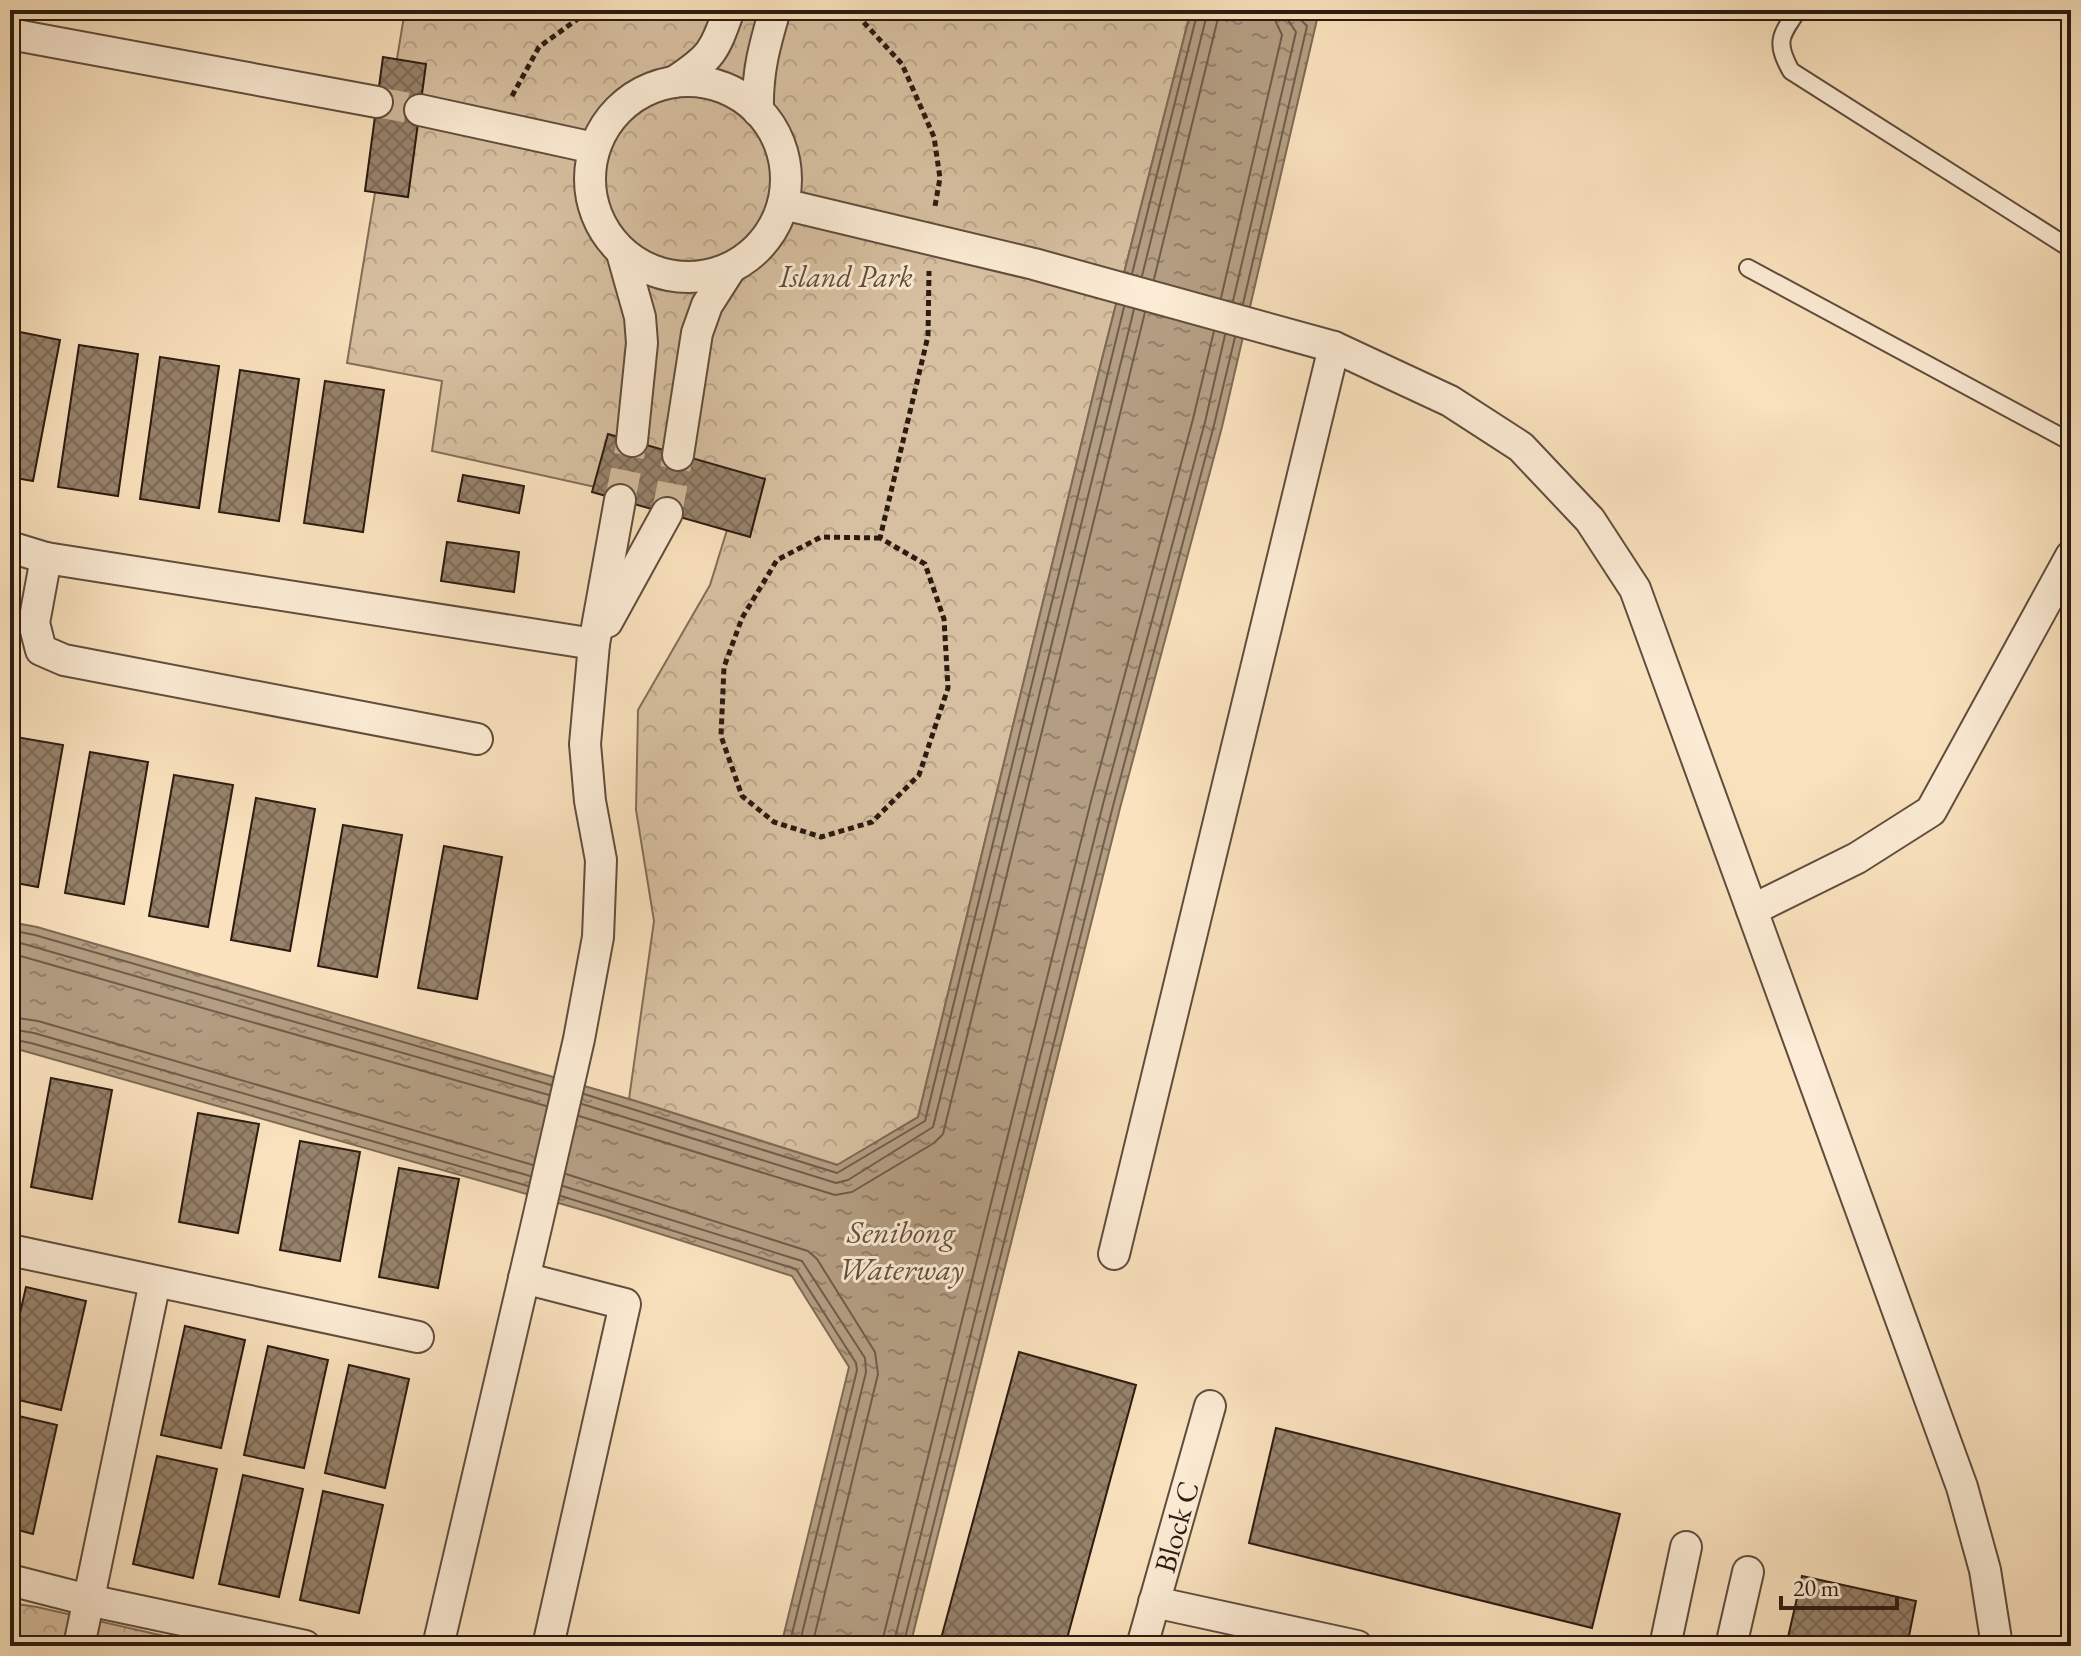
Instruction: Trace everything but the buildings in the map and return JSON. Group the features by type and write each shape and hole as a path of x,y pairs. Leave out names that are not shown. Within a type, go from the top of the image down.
{"street":[{"path":"674,82 702,63 716,45 729,10"},
{"path":"758,111 757,80 761,55 775,10"},
{"path":"10,34 377,102"},
{"path":"689,80 714,84 734,92 758,111 778,139 785,161 783,204 776,225 764,243 748,258 730,269 709,276 673,277 646,268 622,253 604,231 593,205 589,176 594,148 605,126 621,106 641,92 674,82 689,80"},
{"path":"420,110 594,148"},
{"path":"783,204 1034,264 1334,347 1450,401 1521,447 1590,520 1635,589 1962,1487 1985,1570 1997,1646"},
{"path":"622,253 640,317 642,343 632,441"},
{"path":"678,455 697,333 707,305 730,269"},
{"path":"1114,1254 1334,347"},
{"path":"438,1646 579,1039 598,937 601,860 590,801 585,744 594,644 620,500"},
{"path":"594,644 667,513"},
{"path":"10,547 46,558 594,644"},
{"path":"1752,910 1857,858 1931,811 2071,556"},
{"path":"46,558 34,623 41,650 64,660 477,739"},
{"path":"10,1250 418,1337"},
{"path":"524,1278 625,1304 548,1646"},
{"path":"79,1646 155,1282"},
{"name":"Block C","path":"1142,1646 1210,1406"},
{"path":"1665,1646 1686,1547"},
{"path":"1731,1646 1748,1572"},
{"path":"10,1580 88,1600 305,1646"},
{"path":"1154,1602 1357,1646"}],"lane":[{"path":"1798,10 1781,35 1781,53 1791,71 2071,249"},
{"path":"1748,268 2071,442"}],"path":[{"path":"570,10 580,17"},
{"path":"495,126 539,47 590,10"},
{"path":"857,15 902,64 934,137 940,178 930,240 928,336 880,538"},
{"path":"821,537 880,538 925,564 944,619 948,688 919,775 872,822 821,837 774,822 742,796 721,736 724,667 742,618 777,560 821,537"}],"green space":[{"name":"Island Park","path":"405,10 1191,10 1099,371 918,1117 838,1165 629,1099 654,921 636,810 638,710 710,585 731,517 432,451 442,381 347,363"},
{"path":"10,1603 37,1607 208,1646 10,1646"}],"water":[{"name":"Senibong Waterway","path":"1191,10 1274,10 1318,15 1222,427 1120,808 910,1646 781,1646 849,1367 792,1276 604,1216 10,1047 10,922 37,927 629,1099 837,1165 918,1117 1099,371"}],"tunnel":[{"path":"377,102 420,110"},
{"path":"620,500 632,441"},
{"path":"667,513 678,455"}]}
